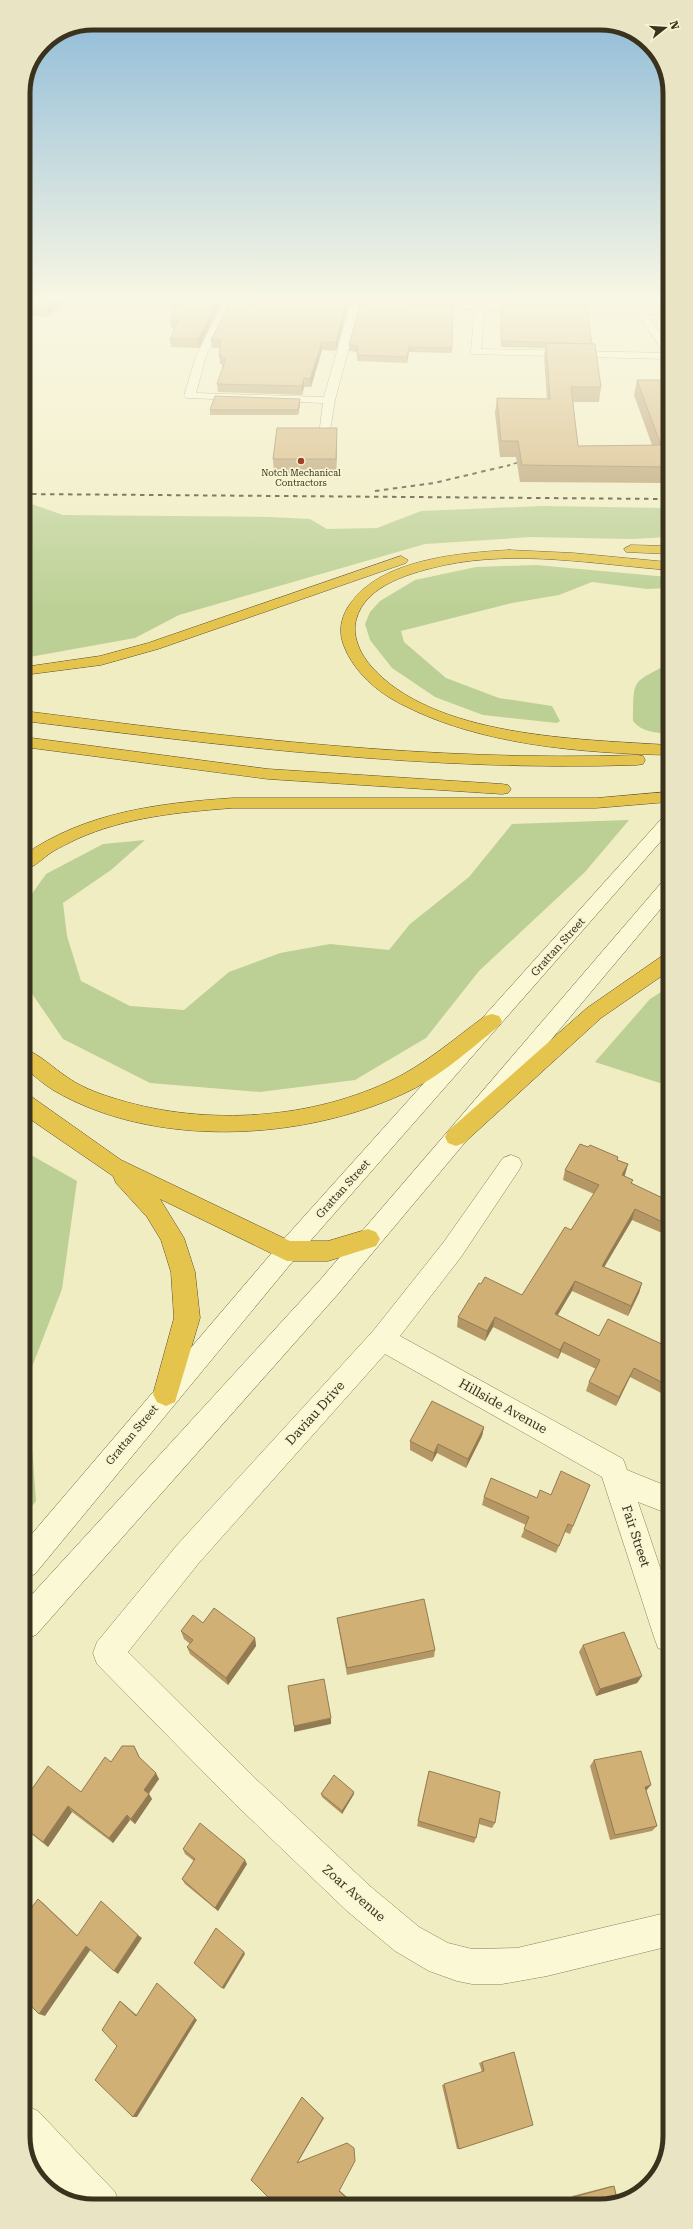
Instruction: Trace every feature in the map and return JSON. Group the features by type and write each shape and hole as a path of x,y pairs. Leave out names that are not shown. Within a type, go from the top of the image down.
{"highway":[{"path":"30,670 101,660 153,646 400,560 436,551 466,546 508,544 606,549 663,550"},
{"path":"606,549 663,555"},
{"path":"663,566 530,554 488,555 444,561 395,576 370,590 354,608 350,616 348,631 355,654 377,681 407,701 434,713 468,725 515,735 596,745 663,750"},
{"path":"30,717 153,733 394,756 481,761 572,762 663,759"},
{"path":"30,743 268,774 486,788 663,791"},
{"path":"30,860 58,841 92,827 130,817 206,804 596,803 663,797"},
{"path":"456,1137 594,1013 663,965"},
{"path":"30,1062 45,1074 62,1084 100,1102 130,1111 163,1118 201,1123 269,1123 293,1120 344,1108 397,1088 426,1070 492,1021"},
{"path":"30,1107 113,1166 286,1251 315,1253 344,1248 368,1240"},
{"path":"113,1166 155,1210 172,1238 183,1272 187,1318 166,1394"}],"street":[{"path":"325,435 329,403"},
{"name":"Grattan Street","path":"30,1558 286,1251 492,1021 663,827"},
{"path":"30,1619 149,1489 368,1240 663,893"},
{"name":"Daviau Drive","path":"108,1653 188,1554 382,1339 452,1250 511,1164"},
{"name":"Hillside Avenue","path":"382,1339 613,1468 617,1480"},
{"path":"617,1480 663,1499"},
{"name":"Fair Street","path":"617,1480 663,1619"},
{"name":"Zoar Avenue","path":"108,1653 301,1846 361,1901 408,1938 434,1955 456,1964 475,1967 514,1966 663,1931"},
{"path":"30,2129 95,2199"}],"green space":[{"path":"30,503 63,515 269,517 310,519 327,529 377,528 421,511 542,506 663,508 663,537 632,539 531,537 425,544 179,615 135,638 30,657"},
{"path":"536,565 663,577 663,588 647,589 592,582 559,595 512,603 401,631 404,642 446,678 499,698 552,706 560,721 557,723 483,715 435,697 392,668 370,640 365,624 370,612 380,601 415,580 476,567"},
{"path":"663,667 663,733 644,729 633,721 635,689 641,679"},
{"path":"629,820 585,872 479,971 426,1038 355,1080 260,1092 150,1083 63,1039 30,991 30,897 46,874 103,844 145,840 111,870 63,903 67,936 81,981 130,1006 184,1010 229,972 280,953 330,944 389,950 410,924 469,877 512,824"},
{"path":"663,991 663,1084 595,1062 650,999"},
{"path":"30,1154 77,1181 62,1289 30,1372"},
{"path":"30,1420 36,1501 30,1509"}],"building":[{"path":"212,403 299,403 298,410 210,410"},
{"path":"497,403 573,403 578,446 661,445 645,403 663,403 663,467 522,465 518,441 501,441"},
{"path":"277,428 337,428 336,459 273,459"},
{"path":"580,1144 588,1147 590,1145 618,1157 617,1160 628,1164 622,1175 633,1180 631,1183 663,1198 663,1222 635,1209 602,1266 642,1283 631,1306 575,1281 555,1314 599,1336 608,1319 663,1345 663,1383 634,1368 619,1397 589,1382 600,1360 564,1342 560,1350 495,1317 487,1331 458,1317 479,1283 481,1284 485,1277 522,1295 565,1227 571,1230 599,1185 565,1170"},
{"path":"432,1401 484,1427 468,1459 438,1444 434,1453 410,1441"},
{"path":"561,1471 590,1485 573,1526 568,1524 559,1546 524,1529 529,1517 484,1497 491,1478 537,1498 540,1490 551,1495"},
{"path":"424,1599 435,1650 347,1668 337,1618"},
{"path":"214,1608 255,1638 226,1678 187,1647 193,1640 181,1631 193,1615 203,1623"},
{"path":"624,1632 642,1676 600,1689 583,1645"},
{"path":"324,1679 331,1718 294,1726 288,1686"},
{"path":"122,1746 134,1746 139,1757 156,1773 144,1790 149,1794 131,1819 127,1815 109,1838 68,1806 43,1842 30,1832 30,1792 48,1766 81,1792 105,1757 111,1762"},
{"path":"641,1751 651,1785 645,1787 657,1826 615,1835 594,1760"},
{"path":"429,1771 500,1792 495,1823 480,1818 476,1838 418,1821"},
{"path":"334,1775 354,1792 342,1811 321,1794"},
{"path":"200,1823 245,1860 215,1908 182,1879 195,1859 183,1849"},
{"path":"38,1899 77,1936 101,1901 138,1935 114,1971 86,1946 39,2014 30,2005 30,1909"},
{"path":"216,1928 244,1952 222,1988 194,1963"},
{"path":"157,1983 195,2018 133,2117 95,2080 117,2046 102,2030 120,2001 136,2016"},
{"path":"514,2052 533,2125 459,2149 444,2084 484,2071 482,2062"},
{"path":"302,2097 323,2118 297,2163 347,2143 354,2148 355,2161 339,2191 348,2199 270,2199 251,2180"},
{"path":"614,2186 616,2197 600,2199 575,2199 574,2197"}],"railway":[{"path":"510,465 528,459"},
{"path":"375,491 434,483 510,465"},
{"path":"30,494 663,499"}],"place":[{"name":"Notch Mechanical Contractors","path":"301,461"}]}
